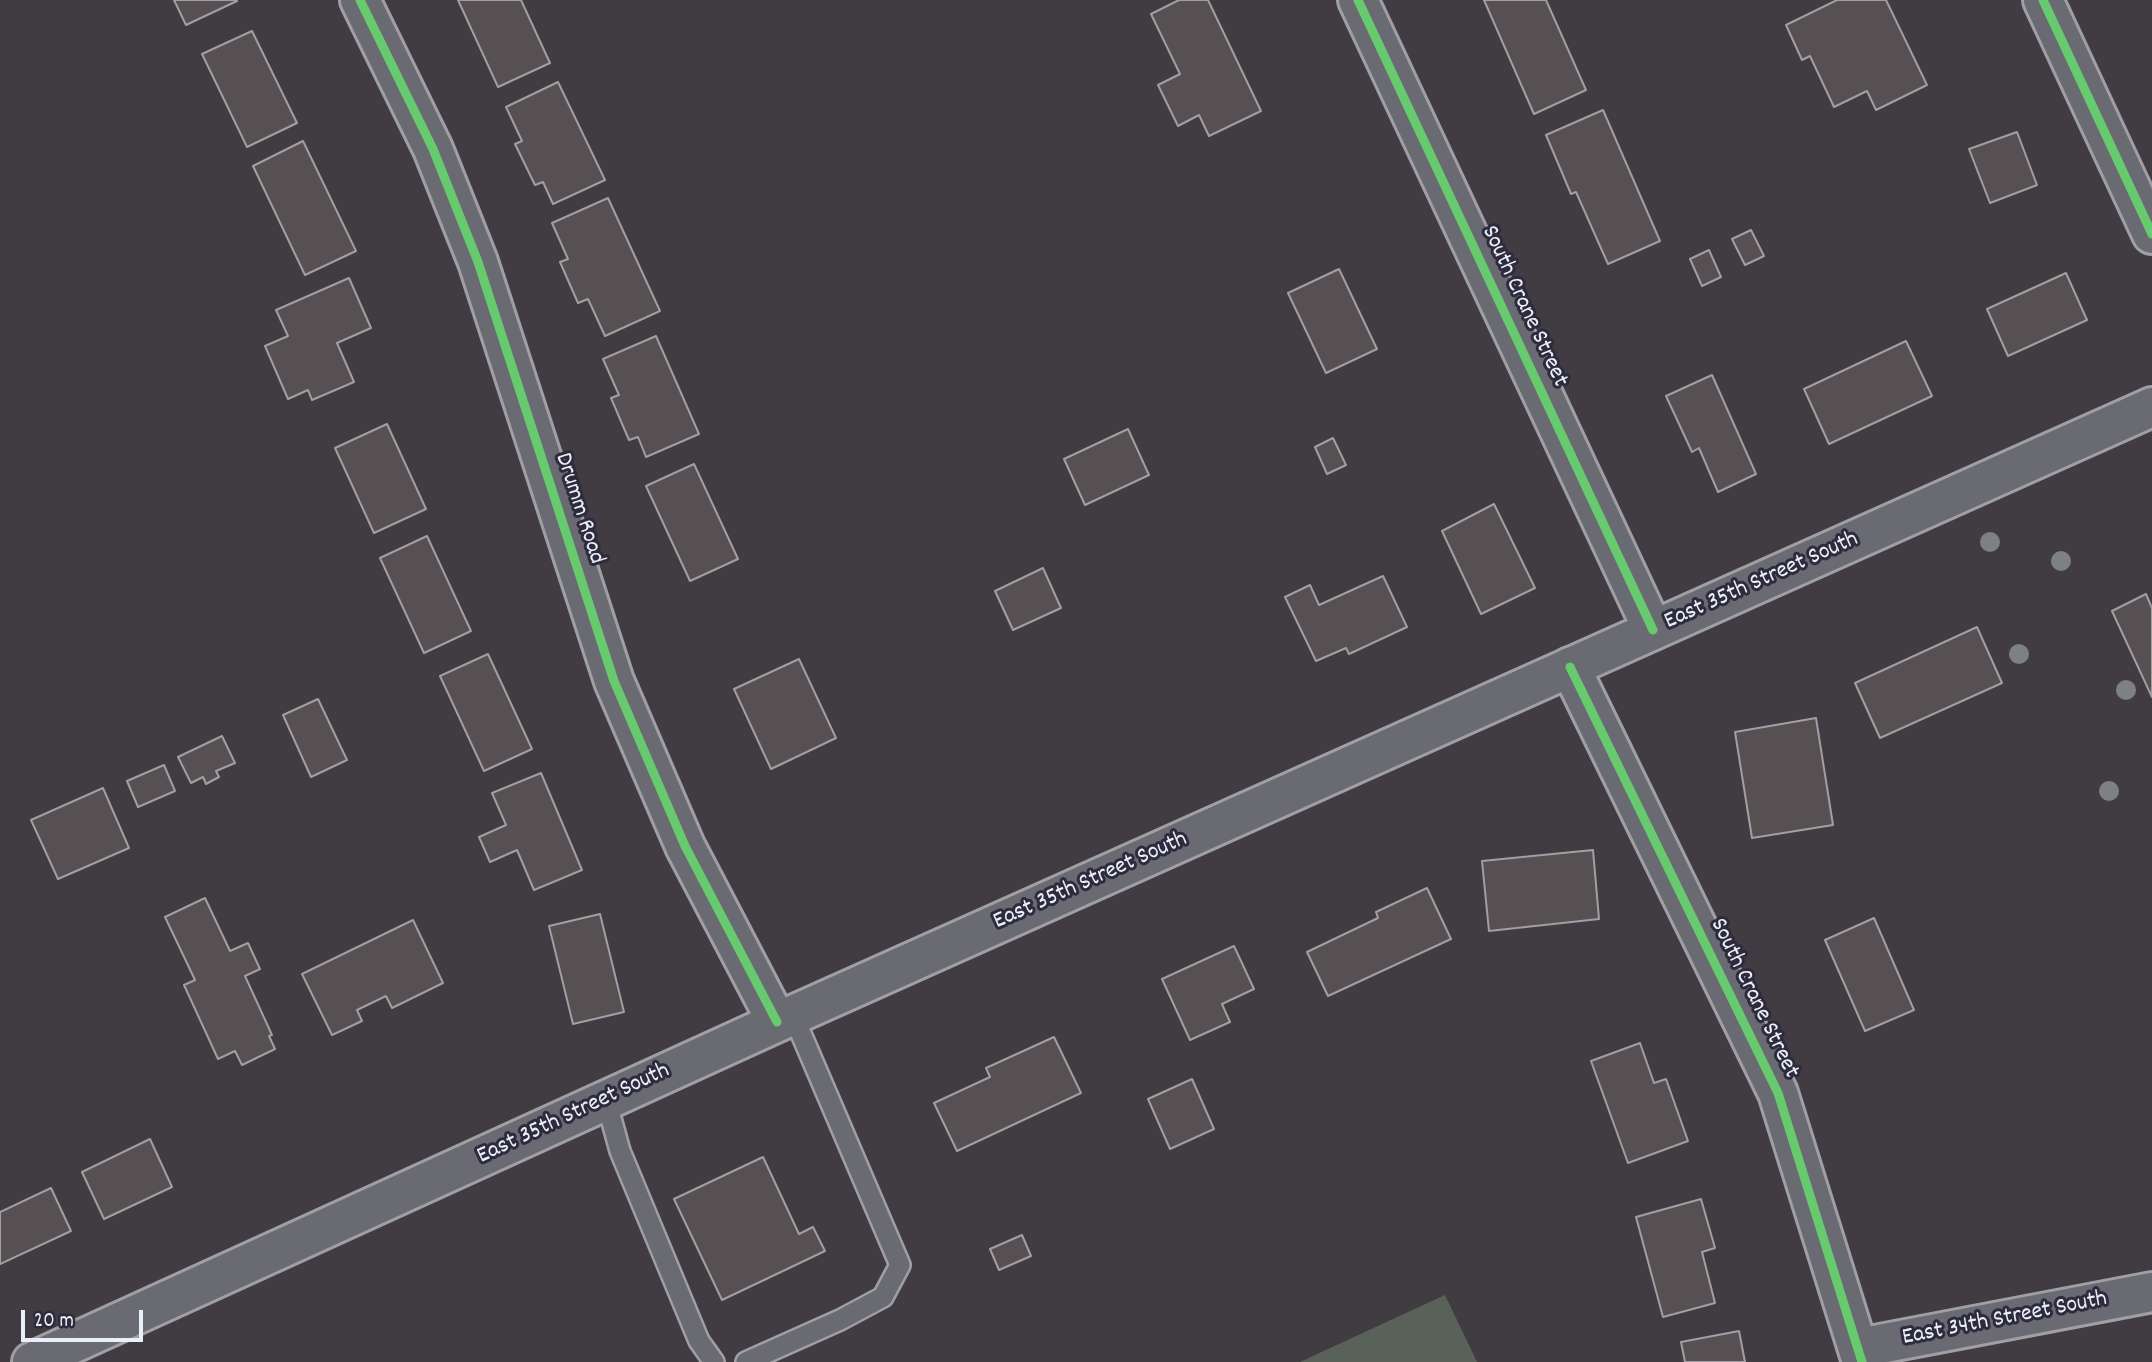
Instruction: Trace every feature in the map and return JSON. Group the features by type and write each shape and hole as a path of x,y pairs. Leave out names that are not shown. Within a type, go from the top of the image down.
{"street":[{"name":"Drumm Road","path":"360,0 433,149 478,262 614,681 685,846 785,1018"},
{"name":"South Crane Street","path":"1358,0 1653,630"},
{"path":"2043,0 2152,234"},
{"name":"East 35th Street South","path":"32,1362 785,1018 2152,407"},
{"name":"South Crane Street","path":"1570,667 1778,1093 1860,1355"},
{"name":"East 34th Street South","path":"1860,1355 2152,1292"}],"lane":[{"path":"746,1362 883,1297 900,1265 785,1018"},
{"path":"606,1100 620,1151 699,1341 714,1362"}],"shaded area":[{"path":"1445,1295 1477,1362 1300,1362"}],"building":[{"path":"174,0 236,0 237,1 186,25"},
{"path":"458,0 521,0 550,63 498,87"},
{"path":"1179,0 1208,0 1261,111 1209,136 1199,115 1178,126 1158,85 1180,74 1151,14"},
{"path":"1484,0 1546,0 1586,90 1534,114"},
{"path":"1837,0 1886,0 1927,85 1876,110 1867,91 1834,107 1810,56 1802,60 1786,25"},
{"path":"252,31 297,123 247,147 202,54"},
{"path":"558,82 605,180 553,204 543,182 535,185 515,144 522,141 506,107"},
{"path":"1603,110 1660,241 1608,264 1576,192 1571,194 1546,135"},
{"path":"2017,132 2037,185 1990,203 1969,149"},
{"path":"303,141 356,251 305,275 253,166"},
{"path":"608,198 660,311 605,336 588,299 578,303 560,262 568,259 552,223"},
{"path":"1751,230 1764,256 1745,265 1732,239"},
{"path":"1709,250 1721,277 1702,286 1690,259"},
{"path":"1339,269 1377,349 1326,373 1288,293"},
{"path":"2066,273 2087,320 2008,356 1987,309"},
{"path":"349,278 371,328 337,343 354,382 312,400 308,390 288,399 265,346 288,336 276,310"},
{"path":"656,336 699,434 646,457 638,437 629,440 611,398 619,395 603,359"},
{"path":"1906,341 1932,396 1829,444 1804,389"},
{"path":"1712,375 1756,474 1718,492 1699,448 1692,452 1666,396"},
{"path":"387,424 426,509 374,533 335,448"},
{"path":"1128,429 1149,475 1085,505 1064,459"},
{"path":"1333,438 1346,465 1327,474 1315,447"},
{"path":"694,464 738,559 690,581 646,486"},
{"path":"1494,504 1535,588 1481,614 1442,531"},
{"path":"427,536 471,631 424,653 380,558"},
{"path":"1043,568 1061,608 1013,630 995,591"},
{"path":"1383,576 1407,627 1349,654 1346,648 1316,661 1285,597 1310,585 1319,605"},
{"path":"2146,594 2152,608 2152,697 2112,611"},
{"path":"1977,627 2002,683 1880,738 1855,683"},
{"path":"488,654 532,749 484,771 440,676"},
{"path":"799,659 836,738 771,769 734,689"},
{"path":"318,699 347,760 311,777 283,715"},
{"path":"1816,718 1833,825 1752,838 1735,732"},
{"path":"222,736 235,763 216,771 219,777 206,784 203,777 191,783 178,757"},
{"path":"164,765 175,791 138,807 127,781"},
{"path":"541,773 582,870 534,890 517,850 490,862 479,837 506,825 492,793"},
{"path":"103,788 129,848 58,879 31,820"},
{"path":"1593,850 1599,919 1489,931 1482,861"},
{"path":"1427,888 1451,939 1328,996 1307,952 1378,918 1376,912"},
{"path":"205,898 230,951 248,943 260,969 245,976 272,1035 269,1036 275,1049 242,1065 235,1051 218,1059 184,985 195,980 165,917"},
{"path":"600,914 624,1012 573,1024 549,926"},
{"path":"1874,918 1914,1010 1865,1031 1825,940"},
{"path":"413,920 443,983 392,1008 386,996 357,1010 362,1021 332,1035 302,974"},
{"path":"1234,946 1254,989 1222,1004 1230,1022 1190,1040 1162,979"},
{"path":"1054,1037 1081,1093 957,1151 934,1103 990,1077 986,1068"},
{"path":"1640,1043 1654,1083 1666,1079 1688,1141 1628,1163 1591,1061"},
{"path":"1192,1079 1214,1129 1170,1149 1148,1099"},
{"path":"150,1139 172,1187 104,1219 82,1172"},
{"path":"763,1157 799,1234 813,1227 825,1251 722,1300 674,1199"},
{"path":"51,1188 71,1231 0,1264 0,1212"},
{"path":"1701,1199 1715,1248 1702,1252 1715,1303 1663,1317 1636,1217"},
{"path":"1022,1235 1031,1256 999,1270 990,1249"},
{"path":"1739,1331 1745,1362 1685,1362 1681,1342"}],"cycle path":[{"path":"360,0 433,149 478,262 614,681 685,846 777,1022"},
{"path":"1358,0 1653,630"},
{"path":"2043,0 2152,234"},
{"path":"1570,667 1778,1093 1862,1362"}]}
